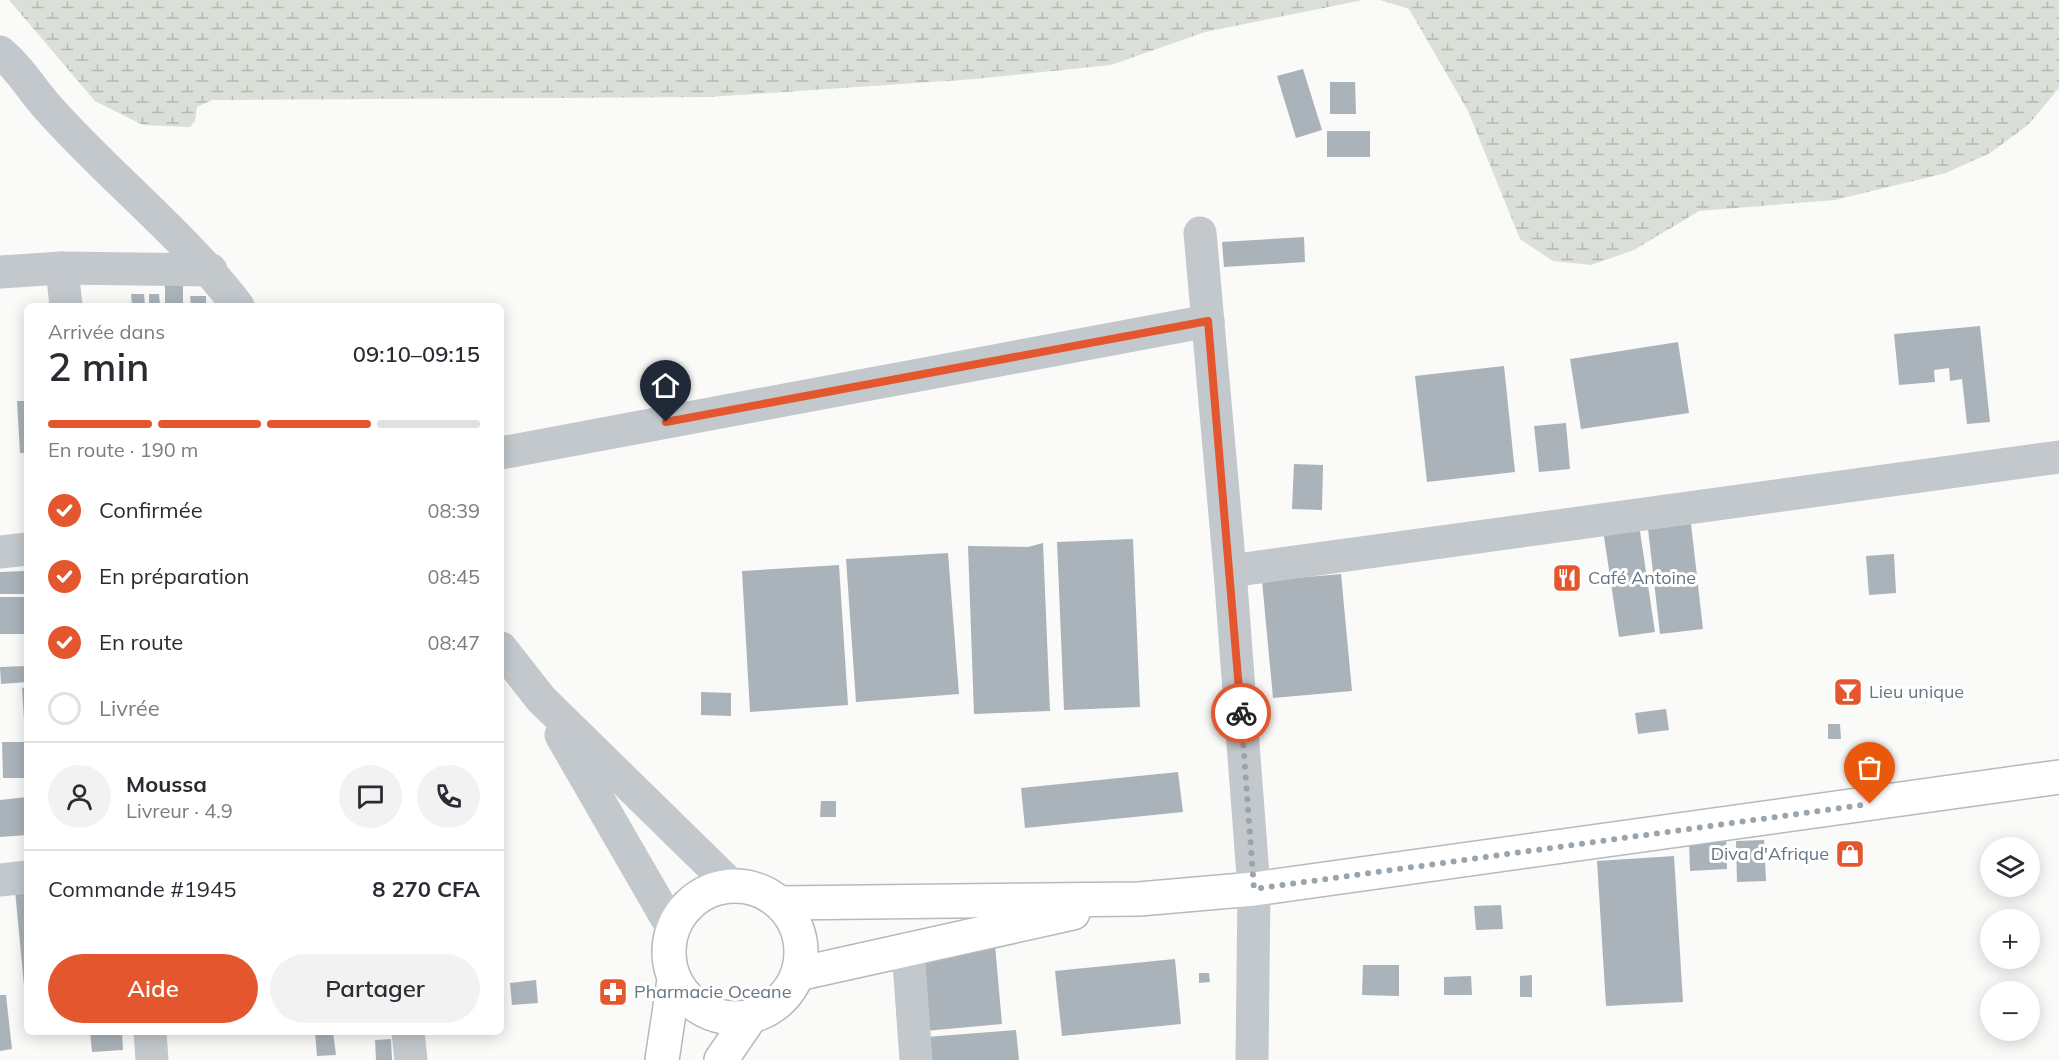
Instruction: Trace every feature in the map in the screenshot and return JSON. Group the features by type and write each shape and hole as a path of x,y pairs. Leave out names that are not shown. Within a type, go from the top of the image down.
{"main road":[{"path":"780,903 1139,899 1254,889 2059,777"},
{"path":"662,1060 674,980 668,955 673,929 686,907 707,892 732,886 758,890 780,903 795,924 801,949 798,974 787,993 771,1008 751,1016 720,1017 693,1004 674,980"},
{"path":"798,974 1139,899"},
{"path":"721,1060 751,1016"}],"street":[{"path":"0,52 13,62 50,110 211,270 236,303"},
{"path":"1200,233 1230,571 1254,889 1252,1060"},
{"path":"0,272 62,268 211,270"},
{"path":"62,268 66,303"},
{"path":"504,452 1208,321"},
{"path":"1230,571 2059,458"},
{"path":"0,552 24,549"},
{"path":"504,652 541,699 732,886"},
{"path":"541,699 673,929"},
{"path":"0,880 24,877"},
{"path":"908,949 916,1060"},
{"path":"150,1035 152,1060"},
{"path":"408,1035 411,1060"}],"green space":[{"path":"9,0 1363,0 1205,32 1111,65 975,79 710,97 212,100 197,107 195,121 190,127 143,125 95,101"},
{"path":"1380,0 2059,0 2059,88 2028,125 1990,153 1946,173 1835,200 1699,211 1634,250 1591,265 1553,261 1520,239 1468,111 1409,9"}],"building":[{"path":"1303,69 1322,130 1296,138 1277,76"},
{"path":"1330,82 1355,82 1356,114 1330,114"},
{"path":"1327,131 1370,131 1370,157 1327,157"},
{"path":"1304,237 1305,262 1224,267 1222,242"},
{"path":"165,284 183,284 183,303 165,303"},
{"path":"131,294 144,294 145,303 132,303"},
{"path":"149,294 159,294 160,303 149,303"},
{"path":"190,296 206,296 206,303 191,303"},
{"path":"1980,326 1990,422 1967,424 1962,379 1950,381 1949,368 1934,370 1935,382 1899,385 1894,334"},
{"path":"1678,342 1689,413 1581,429 1570,359"},
{"path":"1504,366 1515,472 1427,482 1415,376"},
{"path":"17,401 24,401 24,453 20,453"},
{"path":"1566,423 1570,469 1539,472 1534,426"},
{"path":"1294,464 1323,465 1322,510 1292,509"},
{"path":"1691,524 1703,629 1660,634 1648,529"},
{"path":"1639,525 1655,632 1619,637 1603,530"},
{"path":"1133,539 1140,707 1064,710 1057,542"},
{"path":"1043,543 1050,711 974,714 968,546 1028,547"},
{"path":"948,553 959,694 856,702 846,559"},
{"path":"1894,554 1896,593 1869,595 1866,556"},
{"path":"839,565 848,705 750,712 742,571"},
{"path":"24,571 24,594 0,594 0,572"},
{"path":"1341,574 1352,691 1273,698 1262,581"},
{"path":"0,597 24,597 24,634 0,634"},
{"path":"24,666 24,682 1,684 0,667"},
{"path":"22,688 24,688 24,720"},
{"path":"701,692 731,693 731,716 701,715"},
{"path":"1666,709 1669,730 1638,734 1635,713"},
{"path":"1828,724 1840,724 1841,739 1828,739"},
{"path":"2,742 24,742 24,778 3,778"},
{"path":"1178,772 1183,812 1025,828 1021,788"},
{"path":"24,797 24,835 0,837 0,800"},
{"path":"821,801 836,801 836,817 820,817"},
{"path":"1726,837 1727,869 1690,871 1689,839"},
{"path":"1764,840 1766,881 1737,882 1736,841"},
{"path":"1674,856 1683,1002 1606,1006 1597,861"},
{"path":"24,889 24,986 15,890"},
{"path":"1501,905 1503,929 1476,930 1474,906"},
{"path":"995,945 1002,1024 925,1031 918,951"},
{"path":"1175,959 1181,1024 1062,1036 1055,971"},
{"path":"1363,965 1399,965 1399,996 1362,995"},
{"path":"1199,973 1209,973 1210,982 1199,983"},
{"path":"1532,975 1532,997 1520,997 1520,976"},
{"path":"1471,976 1472,995 1444,995 1444,977"},
{"path":"536,980 538,1003 512,1005 510,983"},
{"path":"0,995 6,995 12,1049 0,1051"},
{"path":"1016,1030 1019,1060 928,1060 926,1037"},
{"path":"90,1035 122,1035 123,1050 92,1052"},
{"path":"315,1035 333,1035 336,1055 317,1056"},
{"path":"391,1039 392,1060 376,1060 375,1040"}],"way so far":[{"path":"1241,713 1254,889 1870,804"}],"place":[{"name":"Café Antoine","path":"1567,578"},
{"name":"Lieu unique","path":"1848,692"},
{"name":"Diva d'Afrique","path":"1850,854"},
{"name":"Pharmacie Oceane","path":"613,992"}],"route":[{"path":"666,422 1208,321 1241,713"}]}
